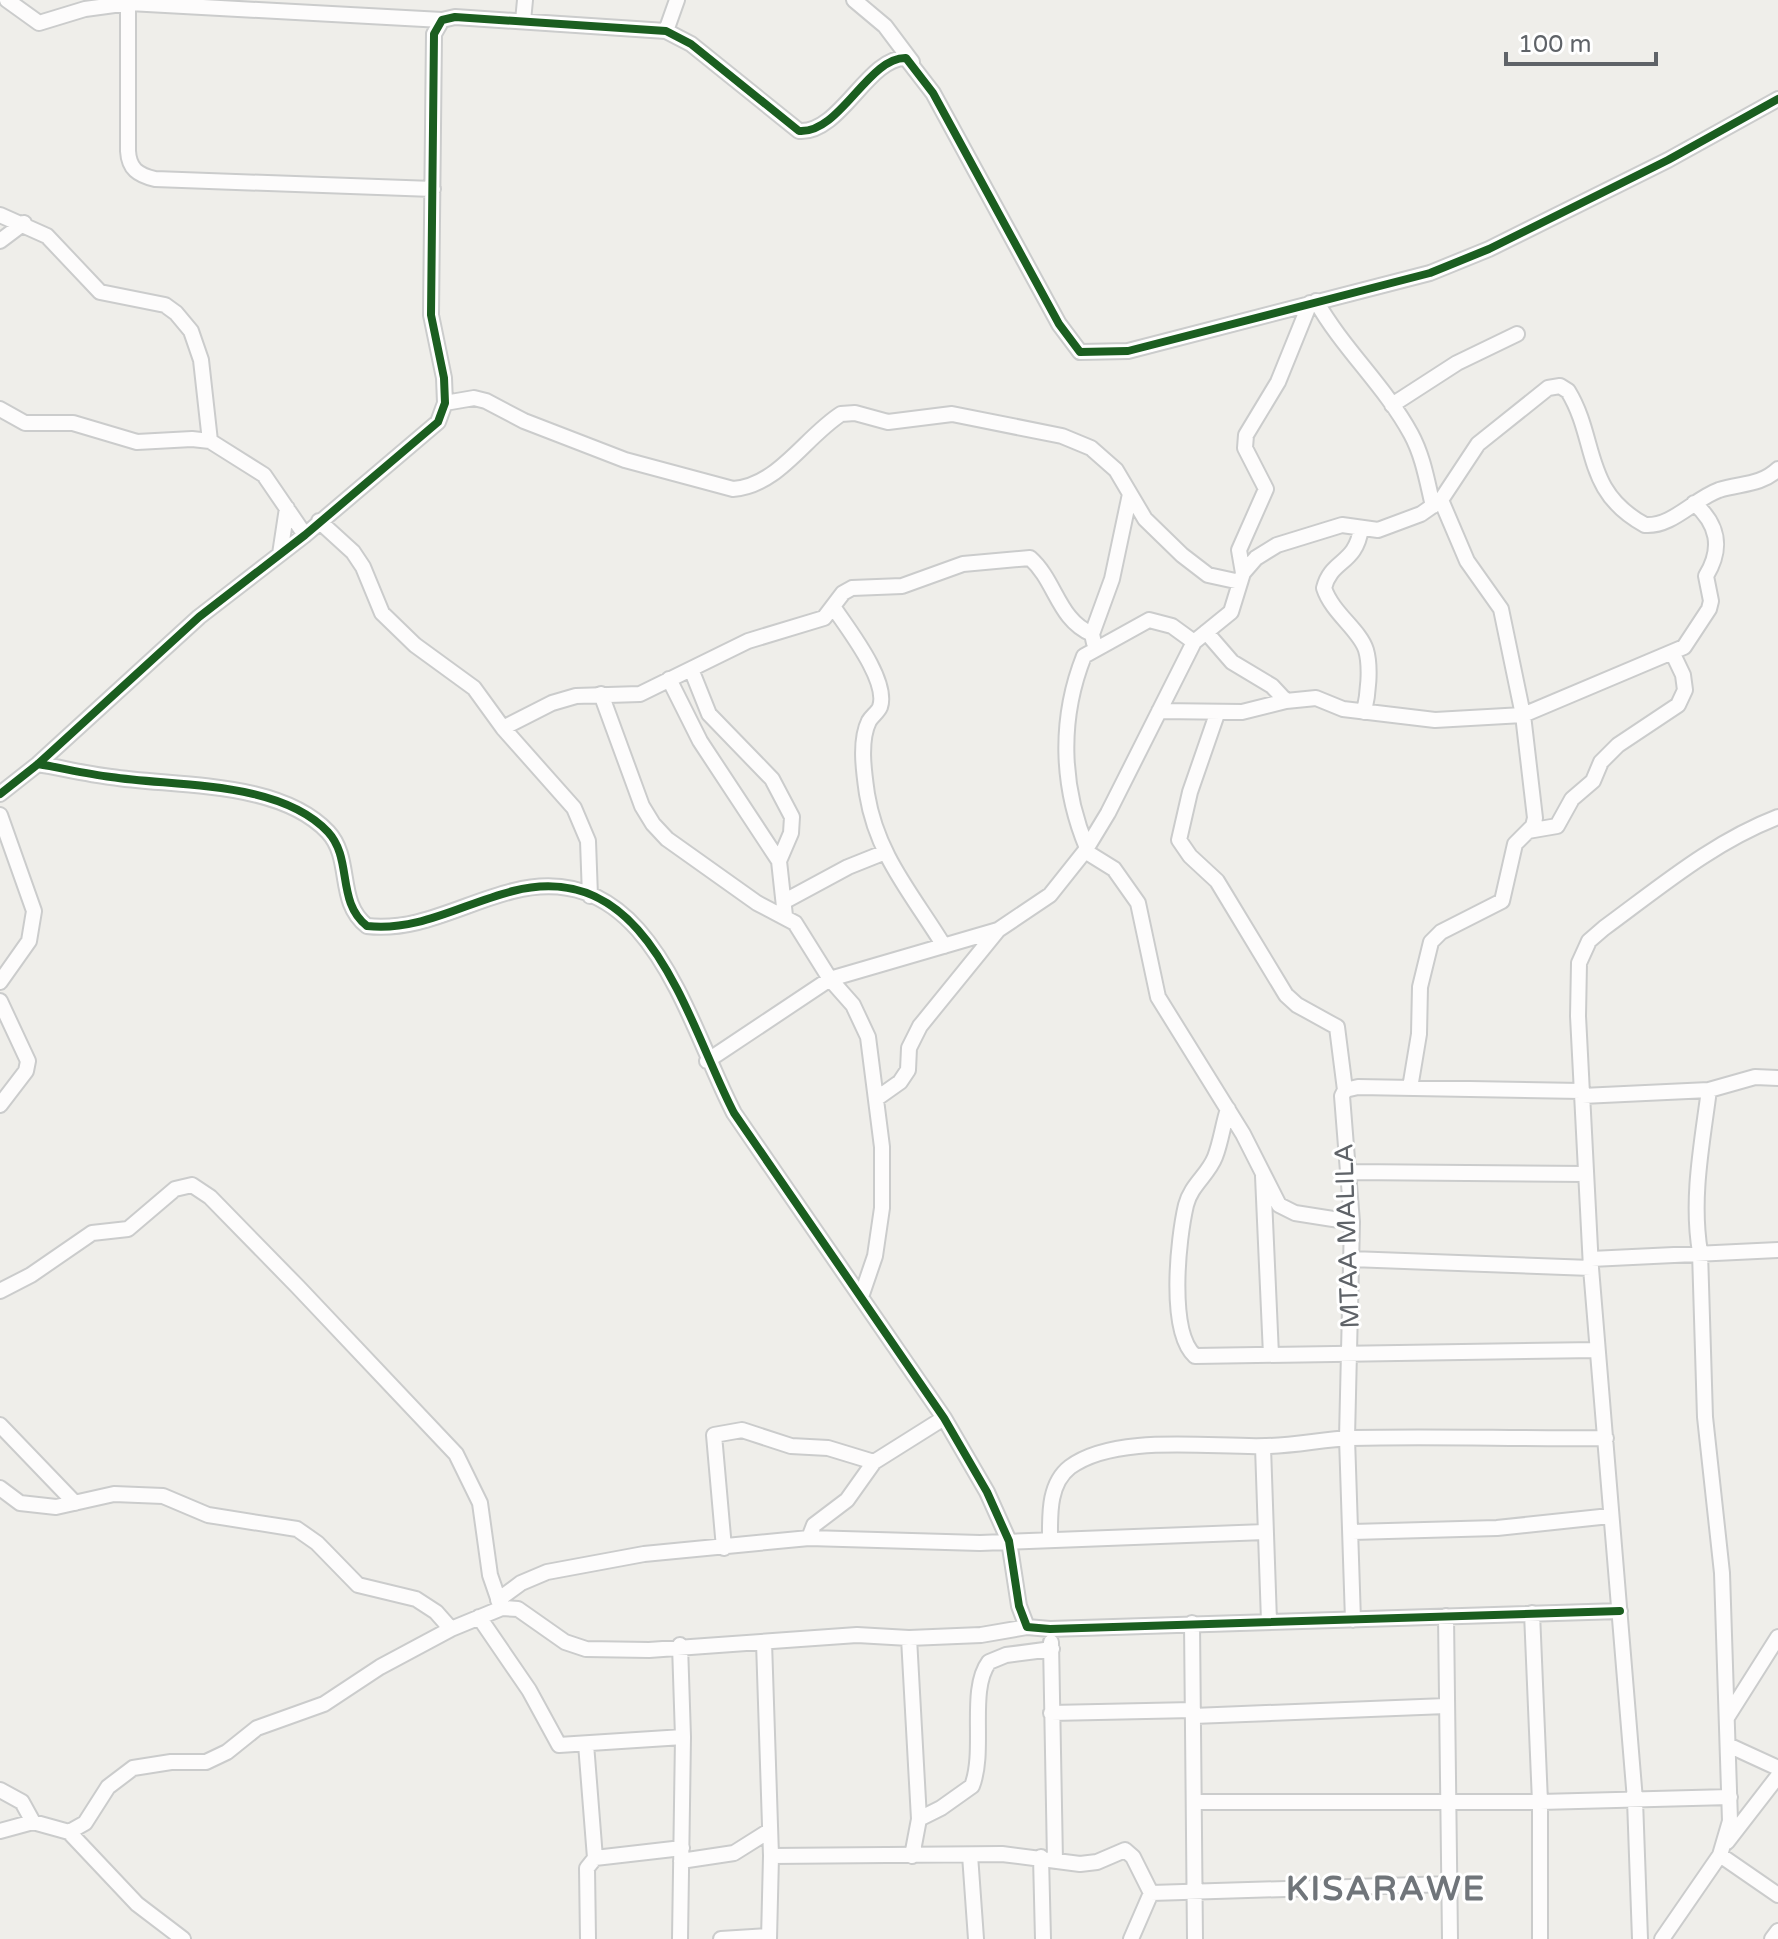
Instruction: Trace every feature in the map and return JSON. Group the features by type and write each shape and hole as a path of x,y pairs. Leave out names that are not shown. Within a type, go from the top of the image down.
{"street":[{"path":"7,0 39,23 85,9 128,2 442,20 455,17 666,31 691,44 799,131 819,127 893,61 900,58 912,62"},
{"path":"523,21 525,0"},
{"path":"666,31 677,0"},
{"path":"854,0 885,26 933,93 1059,324 1080,352 1128,351 1430,273 1489,249 1668,160 1778,99"},
{"path":"128,2 128,151 130,166 137,173 155,179 433,189"},
{"path":"0,794 38,764 199,617 305,535 438,422 445,403 444,378 431,315 434,34 442,20"},
{"path":"0,215 24,223 47,236 100,292 165,305 176,313 191,331 201,360 210,441"},
{"path":"0,241 24,223"},
{"path":"1313,302 1392,405 1420,454 1437,503 1467,561 1501,609 1523,715 1535,818 1515,844 1502,901 1441,932 1431,942 1420,987 1419,1034 1410,1088"},
{"path":"876,1099 900,1082 908,1070 909,1048 920,1026 998,930 1050,895 1086,849 1200,637 1231,612 1241,577 1239,550 1266,489 1245,448 1246,435 1278,382 1313,302"},
{"path":"1392,405 1457,363 1517,334"},
{"path":"1241,577 1256,558 1277,545 1342,525 1392,528 1437,503 1478,444 1536,395 1560,386 1572,398 1590,459 1619,508 1645,525 1654,526 1719,490 1762,480 1778,469"},
{"path":"445,403 474,398 486,401 524,421 625,460 733,489 751,488 771,475 841,414 855,413 888,422 952,414 1062,436 1091,448 1116,470 1145,519 1182,555 1208,575 1241,577"},
{"path":"0,409 25,423 73,423 137,442 210,441 264,475 305,535"},
{"path":"1130,494 1112,579 1068,712 1066,782 1073,813 1086,849 1114,869 1138,903 1158,997 1190,1054 1228,1109 1283,1209 1352,1222"},
{"path":"1159,711 1242,712 1286,701 1316,698 1343,709 1435,720 1523,715 1673,654 1690,639 1711,601 1706,576 1715,561 1717,534 1710,520 1694,503"},
{"path":"280,554 287,508"},
{"path":"319,521 363,567 382,613 415,645 462,676 574,808 588,841 590,896"},
{"path":"1361,528 1359,546 1327,578 1324,588 1339,617 1366,649 1370,689 1364,712"},
{"path":"503,728 552,703 601,694 616,697 640,694 748,641 824,618 843,593 852,588 902,586 963,564 1023,556 1042,569 1068,620 1094,641"},
{"path":"834,608 860,647 881,693 880,707 869,722 865,735 864,751 867,796 883,853 944,946"},
{"path":"1094,641 1149,620 1172,626 1200,637 1232,662 1272,686 1286,701"},
{"path":"1528,831 1557,826 1572,799 1593,781 1601,762 1618,745 1678,705 1685,690 1683,675 1673,654"},
{"path":"691,669 709,714 757,761 788,807 791,833 779,861"},
{"path":"669,679 700,741 779,861 785,908 830,979 853,1005 868,1037 882,1147 882,1208 875,1256 861,1297"},
{"path":"601,694 642,806 653,824 667,839 744,894 785,908"},
{"name":"MTAA MALILA","path":"1217,714 1190,792 1179,840 1190,856 1217,881 1286,995 1297,1005 1337,1027 1345,1090 1341,1109 1352,1222 1347,1438 1353,1620"},
{"path":"38,764 112,778 260,796 285,803 330,833 340,851 350,906 367,926 384,928 426,921 535,886 562,886 590,896 642,931 672,975 707,1061 734,1113 944,1418 987,1492 1009,1541 1019,1606 1027,1627"},
{"path":"0,815 34,911 29,941 0,982"},
{"path":"1640,1939 1635,1800 1591,1264 1581,1093 1579,963 1589,941 1707,852 1737,833 1778,817"},
{"path":"785,908 848,867 883,853"},
{"path":"707,1061 830,979 998,930"},
{"path":"0,1001 28,1061 26,1071 0,1105"},
{"path":"1345,1090 1358,1087 1581,1093 1709,1090 1755,1077 1778,1078"},
{"path":"1709,1090 1696,1207 1705,1417 1722,1573 1730,1797 1723,1850"},
{"path":"1228,1109 1215,1159 1193,1186 1186,1205 1178,1289 1179,1323 1187,1349 1195,1356 1350,1351 1597,1350"},
{"path":"1349,1172 1586,1174"},
{"path":"1263,1175 1271,1355"},
{"path":"0,1291 31,1275 92,1233 128,1229 175,1189 192,1185 210,1197 456,1454 480,1503 490,1575 500,1604"},
{"path":"1351,1259 1591,1264 1700,1252 1778,1250"},
{"path":"809,1538 814,1525 847,1500 874,1462 944,1418"},
{"path":"0,1425 75,1503"},
{"path":"724,1548 714,1435 742,1430 791,1446 828,1448 874,1462"},
{"path":"1050,1540 1053,1491 1062,1474 1072,1465 1111,1451 1150,1445 1263,1447 1347,1438 1606,1438"},
{"path":"1263,1447 1269,1621"},
{"path":"0,1488 20,1503 56,1507 114,1494 149,1494 163,1496 208,1515 297,1529 317,1543 358,1585 416,1599 436,1612 451,1629"},
{"path":"1352,1532 1497,1528 1610,1516"},
{"path":"69,1832 85,1823 108,1787 133,1768 171,1762 206,1762 227,1752 257,1728 324,1704 380,1667 479,1617 500,1604 521,1583 547,1572 644,1554 809,1538 1009,1541 1265,1532"},
{"path":"500,1604 518,1609 565,1642 586,1649 649,1650 680,1645 857,1635 909,1638 981,1635 1027,1627 1050,1629 1620,1611"},
{"path":"1532,1613 1540,1802 1540,1939"},
{"path":"1446,1616 1445,1802 1450,1939"},
{"path":"479,1617 529,1690 559,1745 683,1737"},
{"path":"1192,1623 1195,1939"},
{"path":"1043,1939 1048,1859 1050,1629"},
{"path":"1728,1717 1778,1637"},
{"path":"909,1638 919,1819 912,1856"},
{"path":"721,1939 769,1937 771,1856 764,1642"},
{"path":"680,1645 683,1737 680,1939"},
{"path":"919,1819 964,1794 972,1786 979,1757 981,1679 989,1662 1006,1655 1052,1649"},
{"path":"1051,1713 1193,1713 1446,1706"},
{"path":"586,1744 595,1858 587,1868 588,1939"},
{"path":"1728,1745 1778,1768"},
{"path":"1662,1939 1778,1776"},
{"path":"0,1790 22,1802 33,1822"},
{"path":"1196,1802 1540,1802 1730,1797"},
{"path":"0,1831 33,1822 69,1832 137,1904 183,1939"},
{"path":"595,1858 734,1853 769,1831"},
{"path":"771,1856 970,1855 1097,1862 1125,1850 1133,1857 1151,1893"},
{"path":"1723,1850 1778,1895"},
{"path":"970,1855 976,1939"},
{"path":"1151,1893 1449,1884"},
{"path":"1131,1939 1151,1893"},
{"path":"1772,1939 1778,1931"}],"cycle path":[{"path":"0,794 38,764 199,617 305,535 438,422 445,403 444,378 431,315 434,34 442,20 455,17 666,31 691,44 799,131 814,129 828,121 879,69 892,61 906,58 933,93 1059,324 1080,352 1128,351 1430,273 1489,249 1668,160 1778,99"},
{"path":"38,764 111,777 226,789 283,803 307,815 336,843 351,905 367,926 405,925 513,891 560,887 599,898 631,922 657,955 680,994 734,1113 944,1418 987,1492 1009,1541 1019,1606 1027,1627 1050,1629 1620,1611"}],"district":[{"name":"KISARAWE","path":"1386,1889"}]}
